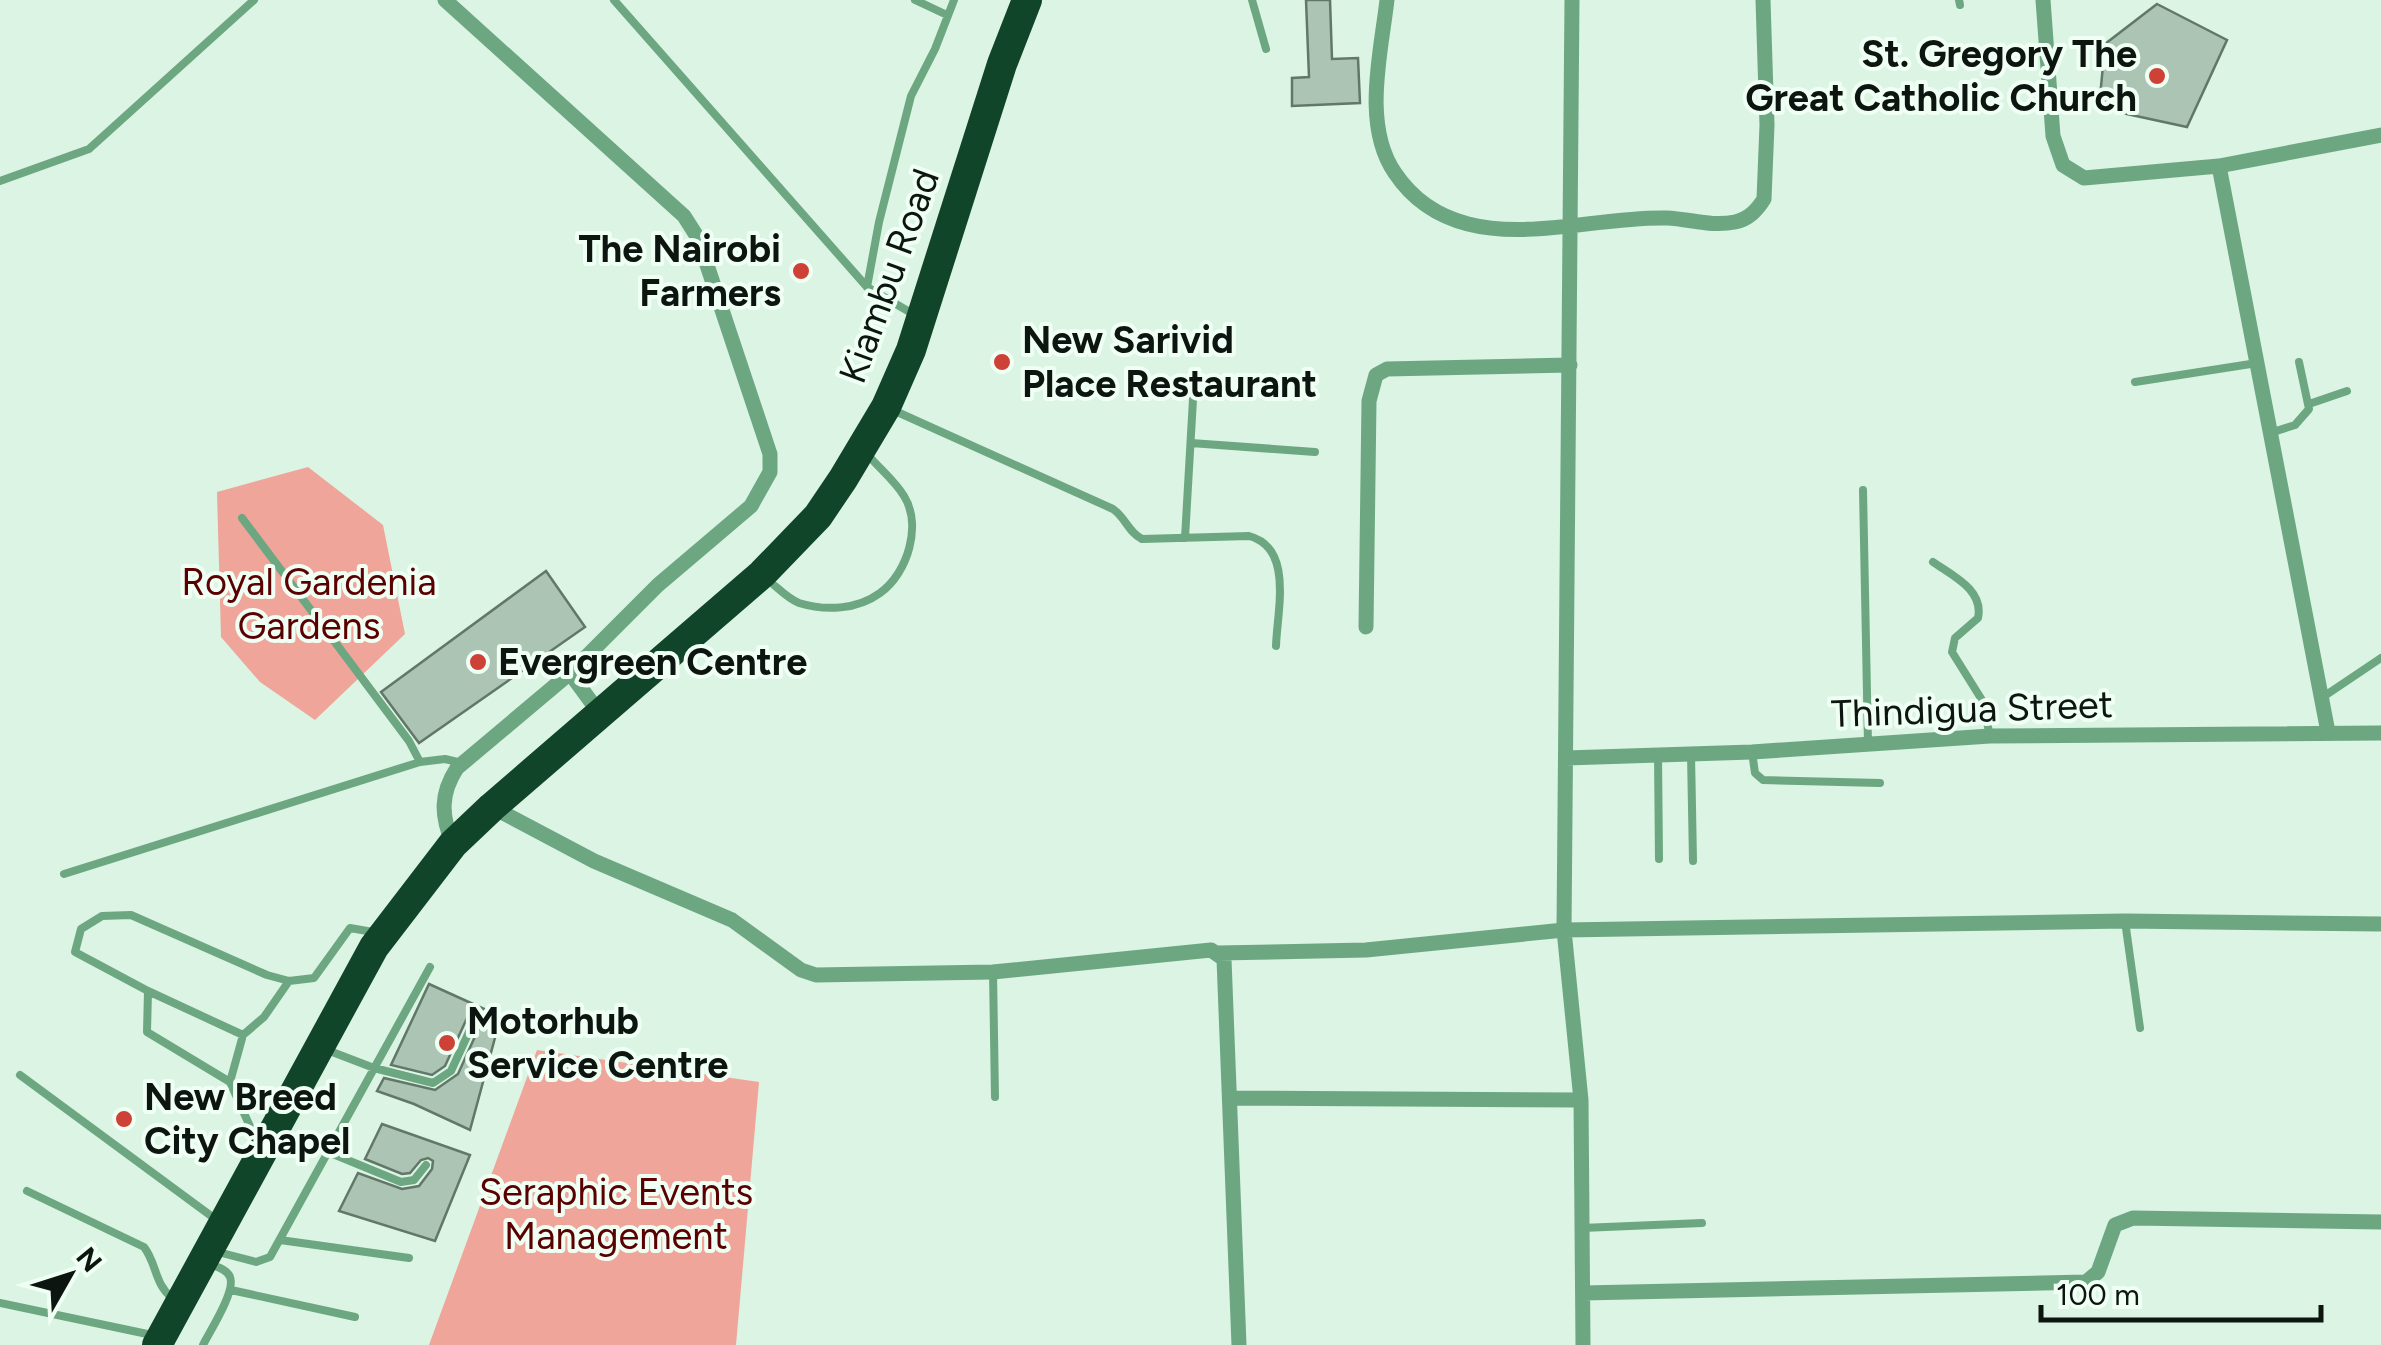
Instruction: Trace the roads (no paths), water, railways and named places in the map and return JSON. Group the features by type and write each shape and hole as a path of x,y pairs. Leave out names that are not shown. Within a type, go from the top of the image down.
{"highway":[{"name":"Kiambu Road","path":"159,1341 382,935 453,844 762,574 818,516 886,407 921,319 1002,64 1027,0"}],"street":[{"path":"445,0 684,216 698,238 770,454 770,472 751,506 658,586 570,672 463,763 446,785 443,798 445,826 453,844"},
{"path":"1387,0 1376,113 1384,153 1411,192 1431,211 1472,225 1546,229 1666,218 1714,225 1736,222 1758,209 1764,198 1767,125 1764,0"},
{"path":"1572,0 1564,930 1581,1100 1584,1345"},
{"path":"2043,0 2053,136 2063,165 2084,178 2219,166 2381,135"},
{"path":"2219,166 2328,732"},
{"path":"1366,627 1369,400 1376,375 1387,369 1570,365"},
{"path":"570,672 600,714"},
{"name":"Thindigua Street","path":"1566,758 1752,752 1990,736 2381,733"},
{"path":"492,807 594,861 732,920 800,970 816,975 993,972 1211,950 1218,953 1224,959 1239,1345"},
{"path":"1218,953 1366,950 1564,930 2125,922 2381,924"},
{"path":"1230,1098 1581,1100"},
{"path":"1582,1293 2086,1282 2098,1272 2115,1225 2133,1218 2381,1222"}],"lane":[{"path":"0,181 89,149 254,0"},
{"path":"614,0 867,288 921,319"},
{"path":"915,0 947,15"},
{"path":"867,288 878,222 911,96 954,0"},
{"path":"1252,0 1266,50"},
{"path":"2270,433 2300,421 2307,413 2310,404 2299,362"},
{"path":"2135,382 2257,363"},
{"path":"1185,538 1194,382"},
{"path":"2310,404 2346,391"},
{"path":"886,407 1113,510 1142,539 1249,536 1268,545 1279,565 1276,646"},
{"path":"1190,443 1316,452"},
{"path":"762,574 794,602 823,608 850,606 882,592 901,569 913,523 905,497 862,448"},
{"path":"1863,490 1868,744"},
{"path":"242,518 420,762"},
{"path":"1933,562 1972,589 1979,605 1978,618 1956,638 1952,652 1982,700 1990,736"},
{"path":"2321,698 2381,658"},
{"path":"1752,752 1755,773 1763,780 1880,783"},
{"path":"1691,754 1693,861"},
{"path":"1658,755 1659,859"},
{"path":"64,874 420,762 463,763"},
{"path":"243,1035 75,952 81,930 102,916 131,915 289,981 314,978 350,928 382,935"},
{"path":"2125,922 2140,1028"},
{"path":"211,1245 256,1262 270,1258 430,967"},
{"path":"993,972 996,1097"},
{"path":"230,1082 243,1035 264,1016 289,981"},
{"path":"148,990 146,1032 230,1082 262,1152"},
{"path":"320,1047 374,1068 433,1083 451,1072 475,1019"},
{"path":"20,1075 211,1245 232,1279 231,1290 203,1345"},
{"path":"328,1152 401,1182 414,1180 426,1165"},
{"path":"27,1191 144,1246 160,1288 180,1304"},
{"path":"1582,1228 1702,1222"},
{"path":"280,1240 409,1258"},
{"path":"231,1290 355,1317"},
{"path":"0,1303 159,1341"}],"place":[{"name":"St. Gregory The Great Catholic Church","path":"2157,76"},
{"name":"The Nairobi Farmers","path":"801,271"},
{"name":"New Sarivid Place Restaurant","path":"1002,362"},
{"name":"Evergreen Centre","path":"478,662"},
{"name":"Motorhub Service Centre","path":"447,1043"},
{"name":"New Breed City Chapel","path":"124,1119"}],"park label":[{"name":"Royal Gardenia Gardens","path":"309,604"},
{"name":"Seraphic Events Management","path":"616,1214"}]}
